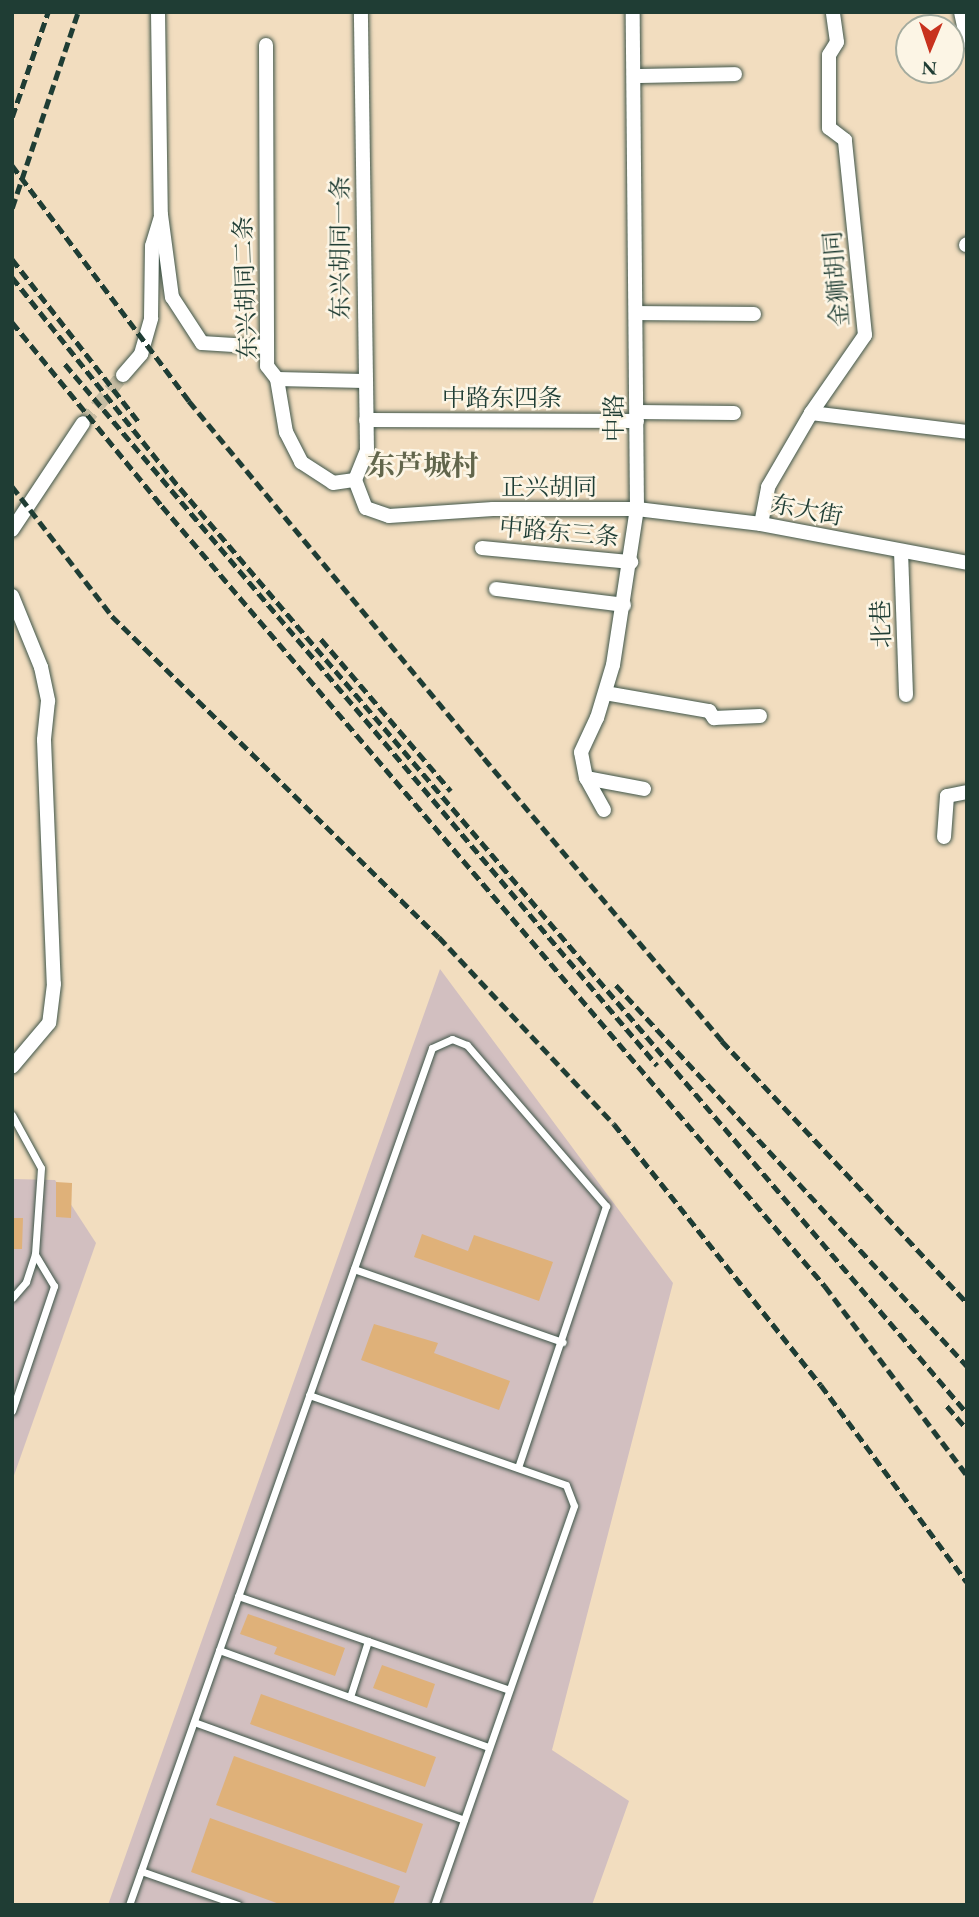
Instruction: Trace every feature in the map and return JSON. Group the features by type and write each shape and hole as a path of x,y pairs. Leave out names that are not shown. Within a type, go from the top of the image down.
{"street":[{"path":"159,12 161,215 172,297 202,343 265,347"},
{"name":"东兴胡同一条","path":"355,480 367,450 361,12"},
{"name":"中路","path":"604,810 586,778 580,752 605,693 624,605 637,509 633,12"},
{"name":"金狮胡同","path":"761,524 768,486 811,413 865,335 845,141 829,128 829,55 837,42 833,12"},
{"path":"961,12 967,41"},
{"name":"东兴胡同二条","path":"266,45 267,366 277,379 286,432 301,462 333,483 355,480"},
{"path":"634,76 735,74"},
{"path":"123,375 141,354 151,318 152,246 161,215"},
{"path":"636,313 754,314"},
{"path":"277,379 364,381"},
{"name":"中路东四条","path":"366,419 637,417 734,413"},
{"path":"811,413 967,432"},
{"path":"12,530 83,423"},
{"name":"正兴胡同","path":"355,480 366,508 389,516 493,509 637,509"},
{"name":"东大街","path":"637,509 761,524 967,564"},
{"name":"中路东三条","path":"482,548 631,562"},
{"name":"北巷","path":"901,551 906,695"},
{"path":"496,589 624,605"},
{"path":"12,596 41,667 48,701 44,740 54,984 49,1023 22,1062 12,1067"},
{"path":"605,693 709,711 714,718 760,716"},
{"path":"586,778 644,789"},
{"path":"944,836 947,796 967,792"}],"lane":[{"path":"130,1905 432,1048 452,1040 467,1045 607,1206 518,1468"},
{"path":"12,1115 41,1168 35,1254 26,1282 12,1298"},
{"path":"12,1411 54,1286 35,1254"},
{"path":"354,1269 563,1342"},
{"path":"309,1395 566,1485 574,1506 434,1905"},
{"path":"238,1596 509,1690"},
{"path":"350,1697 368,1641"},
{"path":"219,1650 489,1747"},
{"path":"194,1722 464,1820"},
{"path":"141,1871 238,1905"}],"shaded area":[{"path":"440,969 673,1283 552,1750 629,1801 592,1905 108,1905"},
{"path":"12,1179 55,1180 96,1243 12,1481"}],"building":[{"path":"56,1182 72,1183 71,1218 56,1217"},
{"path":"12,1218 23,1218 22,1249 12,1249"},
{"path":"422,1234 468,1251 474,1235 553,1262 539,1301 414,1257"},
{"path":"374,1324 438,1343 434,1353 510,1381 499,1410 361,1360"},
{"path":"248,1614 345,1648 335,1676 274,1654 277,1647 240,1634"},
{"path":"382,1665 435,1684 427,1708 373,1688"},
{"path":"261,1694 436,1757 425,1787 250,1724"},
{"path":"234,1756 423,1824 406,1873 216,1805"},
{"path":"210,1818 400,1886 393,1905 282,1905 191,1872"}],"tunnel":[{"path":"83,423 123,375"}],"railway":[{"path":"12,117 48,12"},
{"path":"12,208 78,12"},
{"path":"12,165 189,401 484,758 722,1041 967,1303"},
{"path":"12,259 139,422"},
{"path":"12,277 180,488 967,1413"},
{"path":"12,322 162,506 825,1286 967,1475"},
{"path":"65,364 657,1065"},
{"path":"12,486 112,616 439,937 614,1124 821,1385 967,1582"},
{"path":"321,639 451,791"},
{"path":"616,985 967,1366"},
{"path":"947,1406 967,1429"}],"district":[{"name":"东芦城村","path":"423,465"}]}
